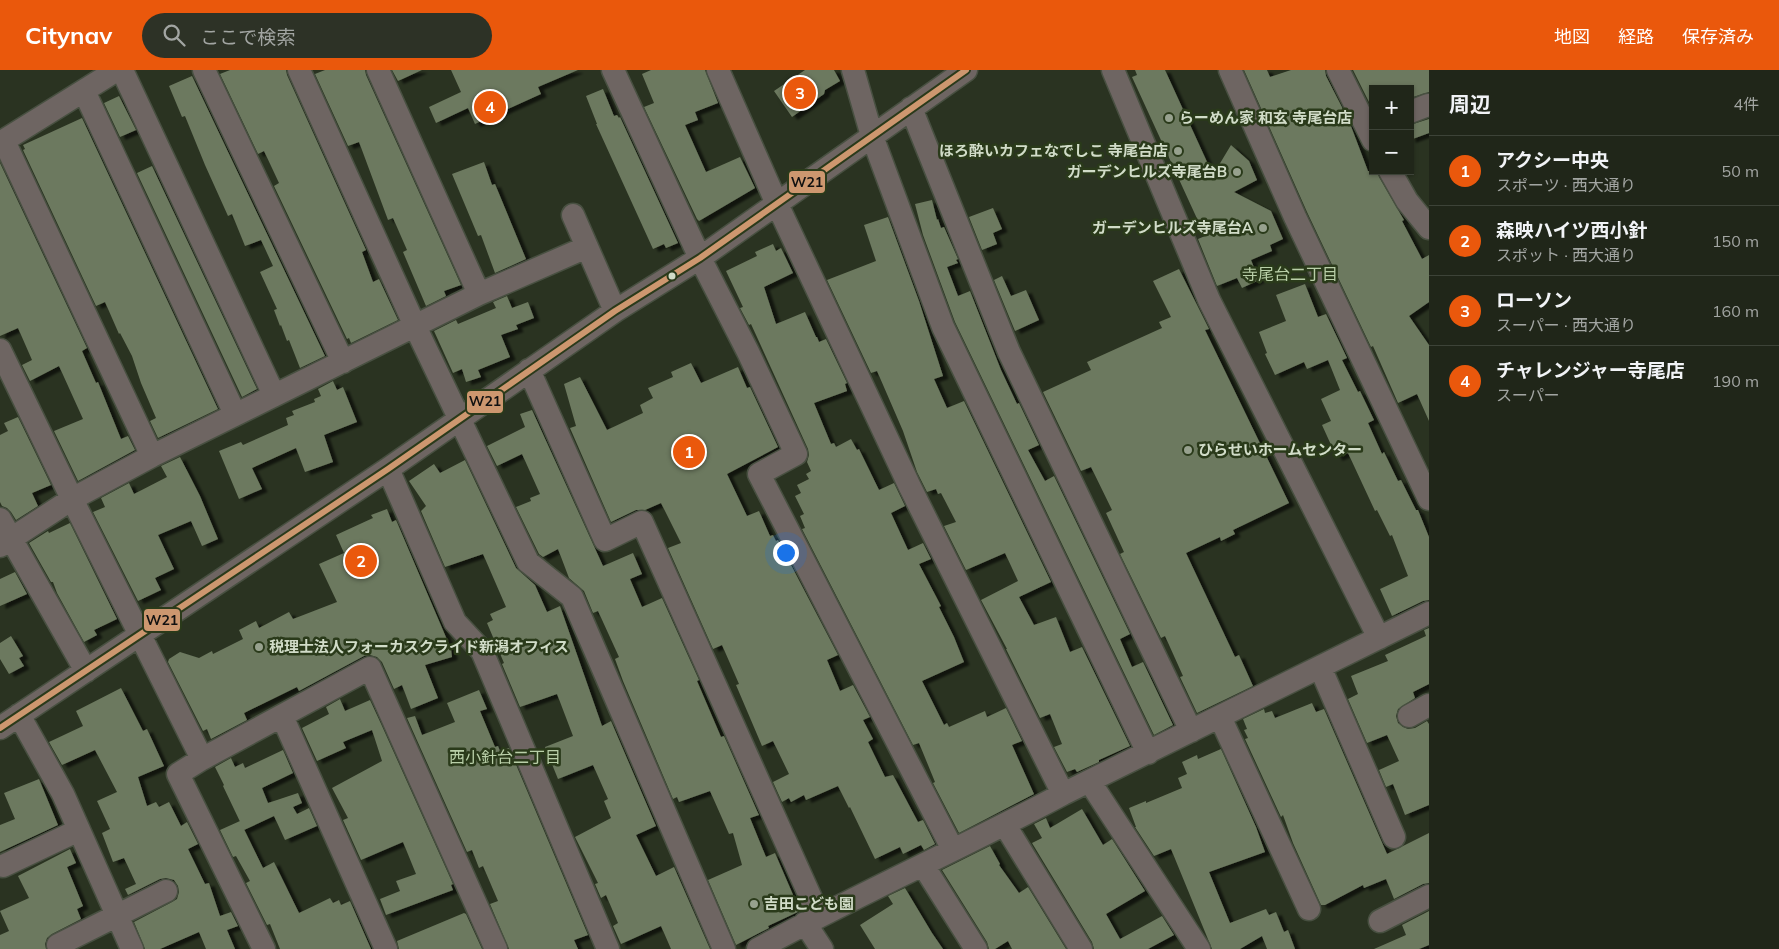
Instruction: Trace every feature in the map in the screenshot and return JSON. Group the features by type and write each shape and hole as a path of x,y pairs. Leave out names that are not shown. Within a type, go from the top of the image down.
{"street":[{"path":"117,70 2,142 152,456"},
{"path":"122,70 274,395"},
{"path":"204,70 343,362"},
{"path":"299,70 415,326 528,562 572,597 724,949"},
{"path":"378,70 479,294"},
{"path":"613,70 700,258 748,352 796,454 759,474 953,850"},
{"path":"718,70 777,204 906,478 1063,794"},
{"path":"853,70 872,136 943,327 1148,753"},
{"path":"1113,70 1208,300 1379,638"},
{"path":"1230,70 1295,217 1429,499"},
{"path":"1338,70 1369,130"},
{"path":"0,728 388,469 615,311 700,258 911,108 954,74"},
{"path":"84,91 235,414"},
{"path":"911,108 1009,352 1192,731"},
{"path":"1392,175 1407,201 1429,228"},
{"path":"573,216 615,311"},
{"path":"6,543 72,499 152,456 479,294 587,247"},
{"path":"0,350 202,759"},
{"path":"529,370 605,540 642,522 812,919 822,949"},
{"path":"388,469 455,622 482,651 608,949"},
{"path":"0,519 6,543 86,671"},
{"path":"758,949 812,919 1005,825 1063,794 1429,613"},
{"path":"1320,667 1394,838"},
{"path":"264,949 178,774 202,759 370,668 496,949"},
{"path":"1409,716 1429,705"},
{"path":"19,715 63,794 132,949"},
{"path":"282,716 386,949"},
{"path":"1220,717 1309,909"},
{"path":"1090,782 1190,946"},
{"path":"1005,825 1081,949"},
{"path":"3,866 79,830"},
{"path":"923,865 976,949"},
{"path":"58,945 166,891"},
{"path":"1380,921 1429,896"}],"building":[{"path":"230,70 286,70 366,250 362,252 373,282 379,279 398,320 351,343 349,338 347,339 274,186 279,183 264,151 258,154 220,74"},
{"path":"325,70 365,70 461,285 444,291 446,296 426,306 403,252 407,250 393,218 388,220 359,142 348,146 315,74"},
{"path":"392,70 422,70 398,81"},
{"path":"451,70 578,70 538,87 541,94 475,124 468,108 436,123 429,107 461,92"},
{"path":"651,70 705,70 718,103 695,112 698,120 685,125 706,172 740,157 755,188 699,221 644,107 654,103 642,74"},
{"path":"805,70 834,70 840,81 825,90 824,94 792,117 774,91"},
{"path":"1135,70 1165,70 1213,175 1231,145 1249,161 1257,180 1234,192 1271,211 1283,239 1270,245 1272,251 1251,260 1259,280 1242,288 1237,278 1217,286 1198,239 1205,236 1132,77 1137,75"},
{"path":"1244,70 1267,70 1270,77 1291,70 1325,70 1326,76 1349,121 1369,175 1378,175 1404,220 1402,221 1422,259 1429,255 1429,302 1409,316 1429,345 1429,421 1417,394 1398,403 1373,346 1371,347 1307,212"},
{"path":"1353,70 1429,70 1429,92 1414,97 1414,85 1369,85 1369,102"},
{"path":"192,76 325,356 300,368 289,340 287,341 280,326 274,310 277,309 260,272 273,266 261,240 245,246 232,214 228,216 185,116 182,117 169,86"},
{"path":"603,89 614,116 620,117 678,243 666,248 664,244 653,249 596,124 586,96"},
{"path":"119,96 136,130 120,137 104,103"},
{"path":"82,118 218,409 158,438 150,421 156,418 132,356 119,334 105,302 96,306 23,150 25,149 23,145"},
{"path":"1429,119 1429,133 1414,139 1414,124"},
{"path":"484,162 492,185 495,184 526,259 495,273 481,235 478,236 452,174"},
{"path":"0,163 87,348 82,351 96,383 98,382 121,439 128,436 135,450 78,481 54,431 83,419 59,366 30,381 22,365 32,360 18,328 0,336"},
{"path":"152,166 257,389 242,397 137,173"},
{"path":"932,200 937,220 941,228 944,227 958,259 956,260 958,263 947,267 958,296 970,291 1001,370 1039,445 1028,450 1045,481 1054,476 1130,634 1120,639 1132,667 1143,662 1173,725 1154,735 955,322 923,235 915,204"},
{"path":"993,208 1002,229 993,233 997,244 982,250 969,217"},
{"path":"888,217 919,301 943,376 934,379 947,408 964,401 1051,582 1019,597 1034,625 1056,617 1070,652 1082,647 1130,746 1077,772 1075,769 1067,772 1054,747 1062,744 1050,714 1040,718 981,600 1018,581 1005,553 966,570 944,526 956,522 941,493 938,494 936,489 927,492 917,472 903,431 877,371 871,373 827,280 876,261 864,225"},
{"path":"773,244 776,251 781,248 793,273 764,287 776,324 805,312 819,342 826,339 847,383 845,384 847,391 814,403 831,444 834,443 836,447 851,439 857,450 859,449 879,490 894,483 905,506 891,513 908,550 923,543 931,559 919,564 941,606 939,607 964,662 922,681 944,725 947,723 949,727 985,711 987,717 1006,708 1022,741 1012,745 1034,794 959,833 933,783 935,782 919,743 913,745 802,529 805,528 800,516 804,514 795,496 801,493 797,485 809,479 806,474 811,471 807,462 808,449 751,324 749,325 740,308 743,307 726,271 757,256 755,252"},
{"path":"1179,269 1209,329 1205,330 1289,503 1233,530 1235,534 1221,541 1220,537 1186,553 1235,657 1239,655 1253,686 1197,713 1180,677 1183,676 1165,636 1161,638 1120,554 1124,552 1106,513 1112,510 1091,467 1081,471 1043,392 1091,370 1087,362 1162,328 1159,322 1171,317 1153,281"},
{"path":"1002,276 1011,296 1026,290 1039,320 1015,331 994,280"},
{"path":"1305,284 1318,317 1326,314 1347,358 1342,360 1374,420 1368,423 1382,454 1384,452 1398,481 1401,480 1416,510 1418,510 1429,537 1429,600 1392,616 1380,589 1408,576 1392,535 1390,536 1377,510 1375,511 1348,453 1337,458 1322,425 1331,421 1321,399 1340,390 1328,360 1307,369 1304,362 1275,375 1265,354 1267,353 1259,332 1286,321 1276,295"},
{"path":"507,296 512,308 528,302 534,318 516,325 518,329 501,335 510,357 478,370 481,377 466,382 462,369 453,373 434,331 456,320 458,324 496,308 493,302"},
{"path":"691,363 701,383 738,367 747,388 750,387 778,447 727,474 747,516 759,511 770,536 773,535 776,541 778,540 838,655 827,660 840,691 853,685 870,717 863,720 873,739 868,742 885,777 893,775 918,822 923,820 935,844 924,850 921,845 903,854 900,847 875,859 838,786 806,800 804,795 791,802 789,798 782,802 773,782 789,774 773,741 762,746 736,685 739,684 722,645 713,649 668,548 681,543 661,503 645,510 636,510 611,522 570,428 576,426 564,384 580,377 607,430 643,413 640,405 653,398 648,388 673,377 671,372"},
{"path":"333,381 337,390 343,387 357,422 324,435 333,462 305,472 296,448 252,468 262,489 239,499 219,451 241,442 243,445 288,425 286,418 294,415 292,411 315,402 314,399 321,396 318,389"},
{"path":"532,410 603,566 633,553 642,574 630,579 642,607 662,598 699,680 697,681 721,737 724,736 759,815 750,818 766,857 775,853 800,911 768,926 769,928 736,945 708,880 742,865 733,833 729,834 710,791 679,802 677,797 673,799 623,681 615,659 619,657 598,611 593,613 584,591 569,578 558,549 543,557 539,554 516,507 531,501 530,498 540,494 522,454 497,466 487,446 525,427 520,414"},
{"path":"18,417 51,485 32,493 38,506 16,520 11,512 2,506 0,502 0,435 8,431 4,423"},
{"path":"180,457 200,496 218,539 202,546 191,521 158,535 174,569 155,578 161,590 138,601 93,512 105,507 101,498 129,483 134,494 167,477 161,466"},
{"path":"465,460 516,568 535,585 547,612 560,606 602,726 611,721 656,826 636,835 656,876 674,867 710,949 671,949 661,926 621,944 613,926 618,923 606,895 601,898 595,884 598,883 575,837 611,818 604,801 608,799 593,765 558,779 545,747 573,736 557,694 520,707 487,623 493,620 490,614 506,607 483,554 445,567 421,511 426,506 409,481 434,464 440,473"},
{"path":"387,509 392,522 396,520 451,649 452,657 425,665 438,698 411,709 402,685 394,689 382,662 377,657 364,656 299,691 297,687 244,713 247,720 211,739 207,729 203,731 168,662 169,659 180,652 199,658 212,651 213,654 243,639 239,630 256,621 259,628 289,612 293,619 337,602 319,564 344,553 336,535 373,518 371,515"},
{"path":"70,523 117,619 94,630 97,635 84,642 53,582 51,582 29,543 48,531 49,533"},
{"path":"15,572 27,594 0,606 0,579"},
{"path":"1429,628 1429,684 1413,692 1415,698 1398,709 1396,716 1398,723 1408,729 1415,728 1427,721 1429,724 1429,805 1405,815 1393,784 1386,787 1379,770 1399,761 1387,735 1367,743 1348,699 1358,694 1351,676 1388,661 1385,655 1426,636 1424,630"},
{"path":"11,636 23,656 19,658 24,666 9,674 0,659 0,643"},
{"path":"121,688 143,731 147,729 164,766 138,777 147,806 156,802 159,807 169,802 181,826 187,822 198,844 188,849 205,884 209,883 220,916 231,912 238,926 227,930 235,949 206,949 199,932 160,949 145,949 134,922 177,899 178,886 174,880 160,879 128,895 125,889 136,884 124,858 113,862 102,833 110,829 97,801 117,792 95,750 62,765 49,742 83,726 76,711"},
{"path":"479,690 487,709 480,711 495,747 498,746 500,751 509,748 588,935 574,940 578,949 509,949 490,904 498,901 483,866 479,868 472,850 467,852 407,718 415,716 422,735 455,722 447,703"},
{"path":"340,699 345,711 370,700 453,884 451,885 453,890 386,915 380,899 400,891 396,881 416,874 403,842 361,860 343,820 348,818 332,788 382,761 372,730 343,742 346,748 317,761 302,728 329,714 326,707"},
{"path":"1312,703 1316,712 1324,709 1387,854 1429,833 1429,883 1423,884 1394,899 1386,879 1364,888 1363,885 1325,905 1321,905 1293,843 1283,815 1281,817 1245,739 1248,738 1244,730 1247,729 1243,719 1264,709 1265,713 1272,711 1275,718"},
{"path":"1221,749 1256,827 1265,852 1209,872 1230,923 1266,909 1269,915 1276,912 1284,932 1288,930 1295,949 1267,949 1262,936 1240,949 1212,949 1171,849 1154,856 1135,827 1129,808 1182,788 1178,778 1187,774 1182,762 1197,755 1198,759"},
{"path":"283,750 293,773 262,788 268,803 298,793 302,803 293,807 297,814 309,808 317,826 285,840 274,816 244,830 215,767 231,758 235,767 243,763 245,768"},
{"path":"39,779 58,825 0,852 0,825 15,819 4,793"},
{"path":"1082,809 1103,845 1112,839 1145,891 1106,914 1120,939 1162,916 1174,935 1148,949 1094,949 1092,942 1032,843 1042,838 1034,824 1046,818 1050,828"},
{"path":"240,821 263,868 274,862 299,913 330,898 333,903 339,900 341,905 350,901 371,949 280,949 270,924 267,925 246,883 250,881 236,856 233,857 220,830"},
{"path":"990,846 999,865 1019,893 1028,887 1066,949 1012,949 1008,941 995,949 989,949 987,942 942,870"},
{"path":"70,849 76,863 67,867 83,906 77,909 81,919 47,938 46,949 0,949 0,935 9,931 0,911 29,898 18,876"},
{"path":"905,888 943,949 875,949 860,925 893,904 888,896"},
{"path":"1429,911 1429,945 1419,949 1374,949 1406,935 1402,925"},
{"path":"464,913 482,949 399,949 397,941"}],"transit line":[{"name":"W21","path":"0,728 388,469 615,311 700,258 966,70"}],"place":[{"name":"ローソン","path":"800,93"},
{"name":"チャレンジャー寺尾店","path":"490,107"},
{"name":"らーめん家 和玄 寺尾台店","path":"1169,118"},
{"name":"ほろ酔いカフェなでしこ 寺尾台店","path":"1178,151"},
{"name":"ガーデンヒルズ寺尾台B","path":"1237,172"},
{"name":"ガーデンヒルズ寺尾台A","path":"1263,228"},
{"name":"ひらせいホームセンター","path":"1188,450"},
{"name":"アクシー中央","path":"689,452"},
{"name":"森映ハイツ西小針","path":"361,561"},
{"name":"税理士法人フォーカスクライド新潟オフィス","path":"259,647"},
{"name":"吉田こども園","path":"754,904"}],"district":[{"name":"寺尾台二丁目","path":"1290,274"},
{"name":"西小針台二丁目","path":"505,757"}]}
